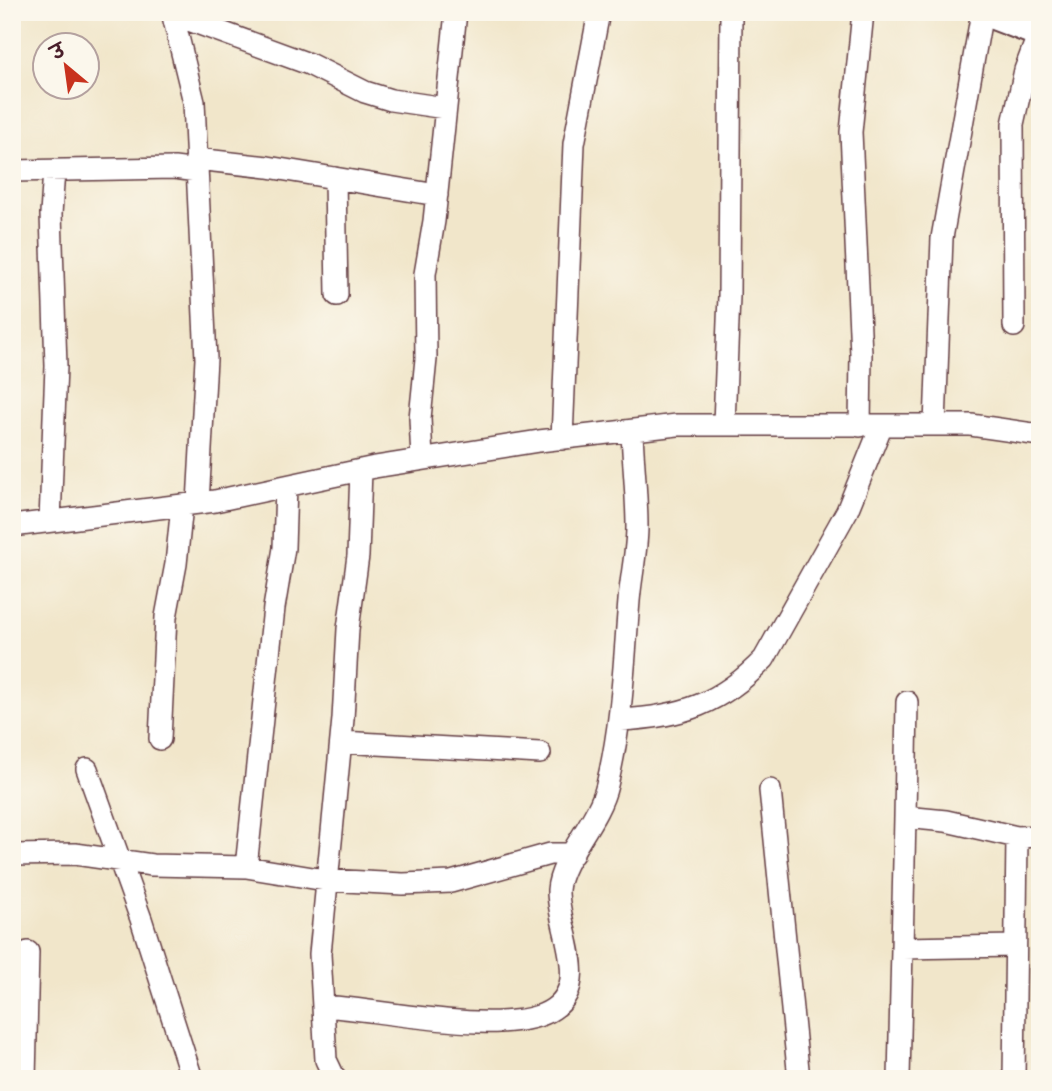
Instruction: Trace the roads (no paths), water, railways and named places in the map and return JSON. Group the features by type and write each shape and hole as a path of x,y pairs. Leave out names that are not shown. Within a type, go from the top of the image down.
{"street":[{"path":"422,459 420,418 426,359 425,274 437,195 456,12"},
{"path":"562,439 574,144 599,12"},
{"path":"724,424 729,296 731,12"},
{"path":"620,720 664,718 715,698 745,679 764,659 847,511 871,426 861,354 851,132 863,12"},
{"path":"936,425 942,238 983,12 1038,23 1024,70 1013,124 1014,326"},
{"path":"172,13 309,64 365,92 391,100 445,108"},
{"path":"160,738 166,617 190,504 206,359 194,102 172,13"},
{"path":"12,171 174,168 196,165 335,178 437,195"},
{"path":"50,521 56,366 51,214 54,170"},
{"path":"335,178 337,295"},
{"path":"12,526 190,504 422,459 677,425 971,425 1040,435"},
{"path":"323,1006 473,1021 522,1022 552,1010 564,1000 572,974 558,888 573,854 603,802 620,720 637,528 632,431"},
{"path":"328,1077 320,954 325,880 341,741 348,629 358,556 362,470"},
{"path":"246,867 274,608 284,548 286,486"},
{"path":"899,1079 907,702"},
{"path":"341,741 540,753"},
{"path":"87,769 192,1079"},
{"path":"770,790 799,1079"},
{"path":"905,817 946,821 1017,837 1040,836"},
{"path":"1014,1079 1017,837"},
{"path":"12,855 75,853 152,865 246,867 325,880 403,884 452,883 550,854 573,854"},
{"path":"902,948 1015,946"},
{"path":"26,1079 28,952"}]}
